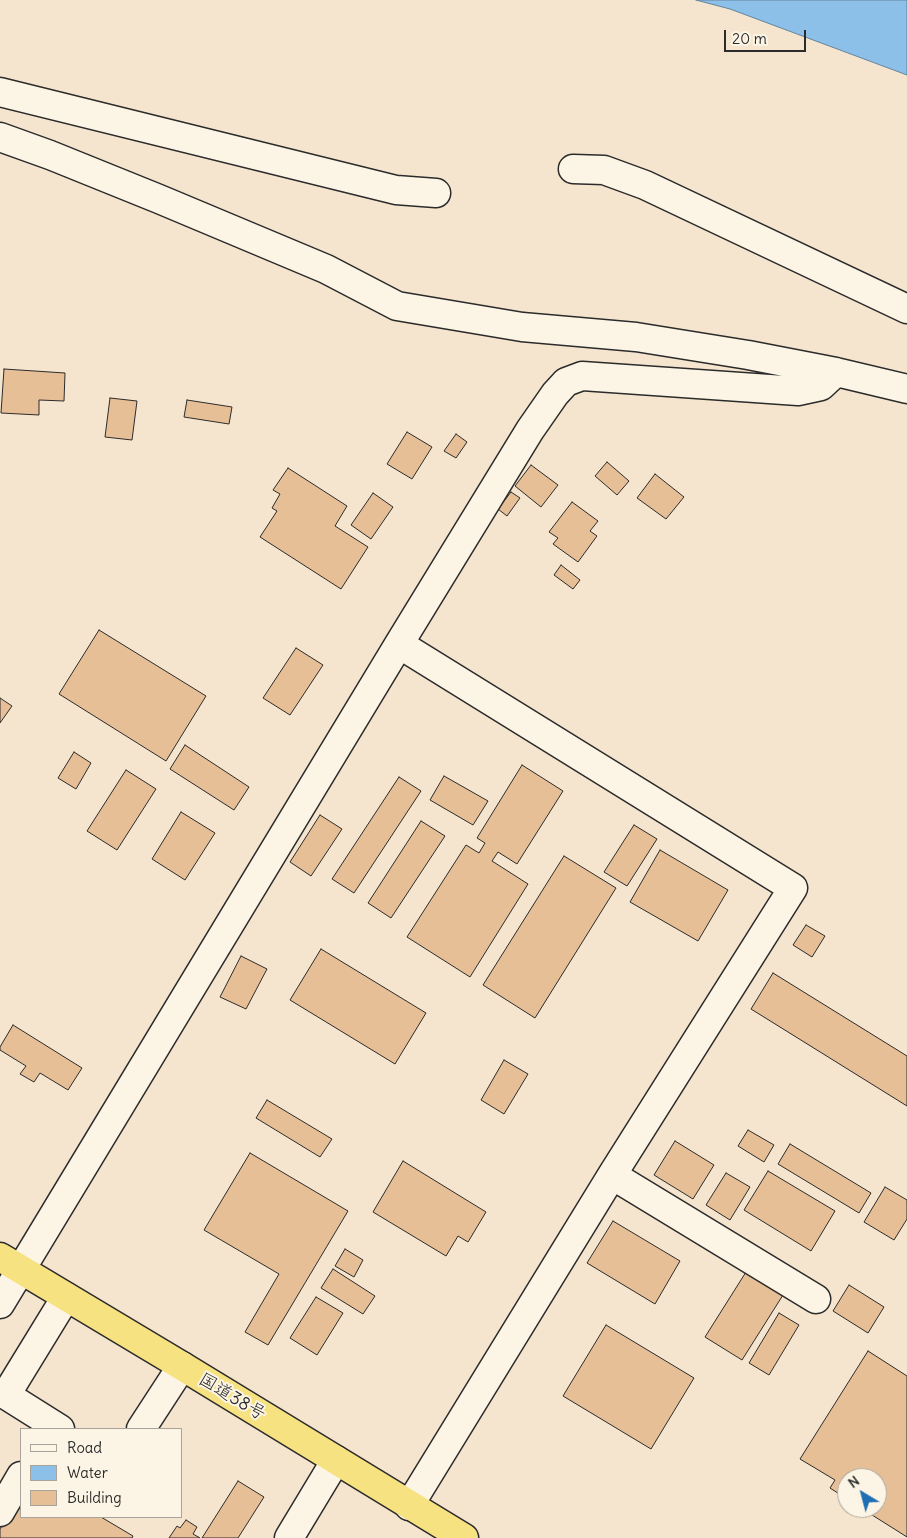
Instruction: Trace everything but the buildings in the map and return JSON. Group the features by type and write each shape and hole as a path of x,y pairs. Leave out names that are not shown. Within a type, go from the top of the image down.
{"highway":[{"name":"国道38号","path":"10,1263 464,1538"}],"street":[{"path":"0,92 396,190 436,193"},
{"path":"0,137 141,191 318,266 397,306 522,327 636,337 836,372 907,389"},
{"path":"573,169 604,170 645,186 907,309"},
{"path":"0,1304 10,1263 530,430 555,394 566,382 582,376 798,390 821,386 836,372"},
{"path":"398,644 793,888 612,1175 409,1506"},
{"path":"612,1175 816,1299"},
{"path":"54,1428 6,1395 66,1296"},
{"path":"142,1428 182,1366"},
{"path":"289,1538 336,1460"},
{"path":"0,1512 20,1478"}],"water":[{"path":"696,0 907,0 907,75 730,9"}]}
